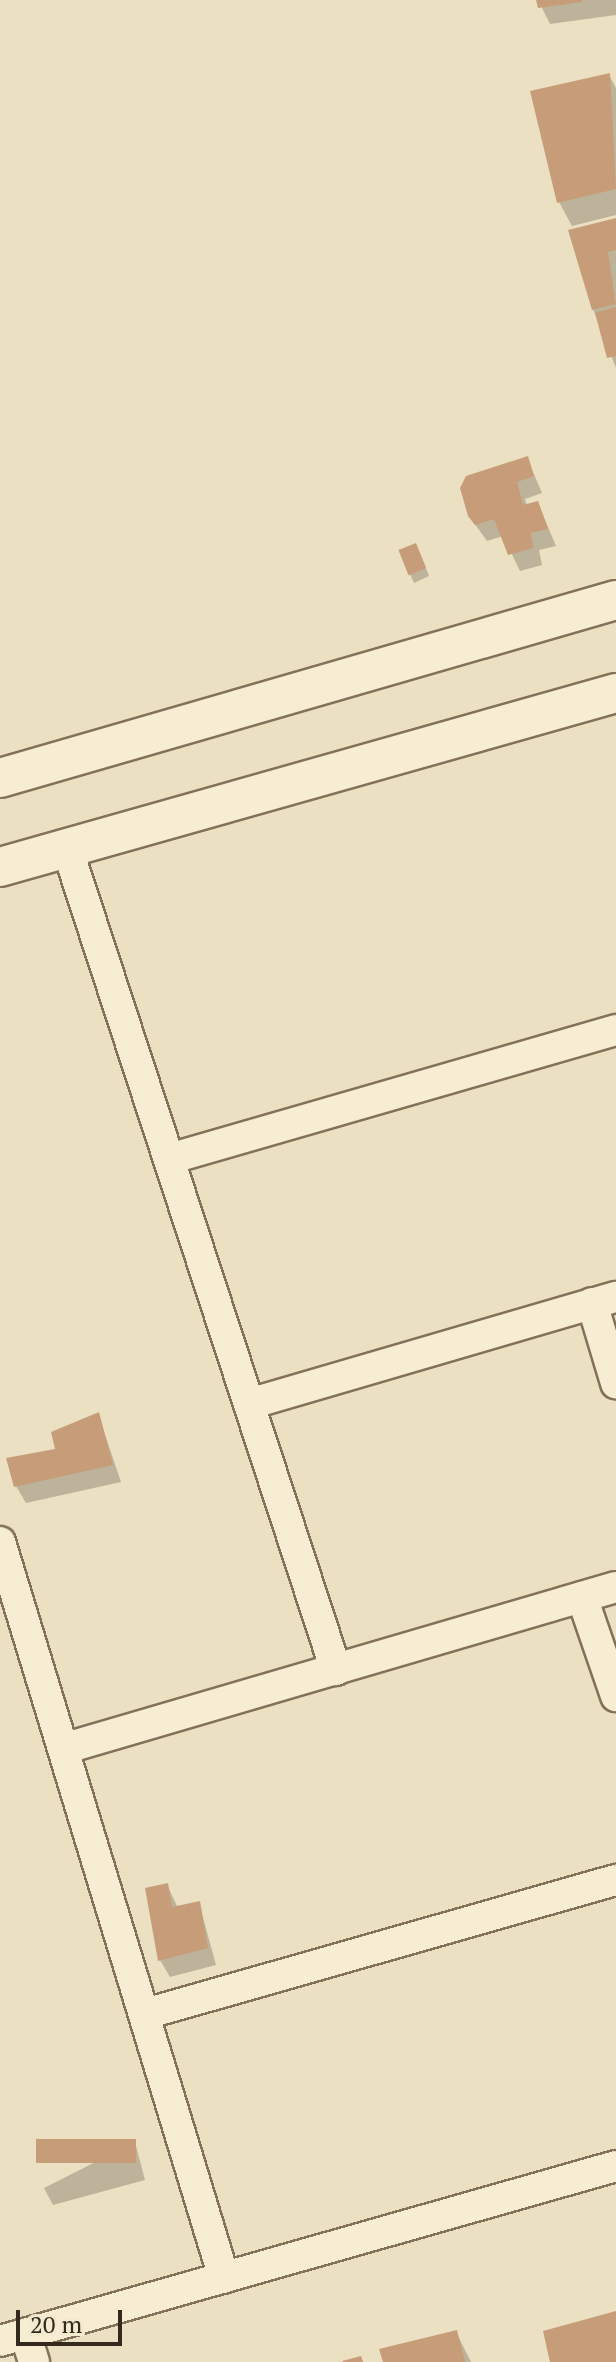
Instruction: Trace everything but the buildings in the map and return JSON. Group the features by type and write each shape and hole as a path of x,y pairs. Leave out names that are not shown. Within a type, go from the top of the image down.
{"street":[{"path":"0,778 616,600"},
{"path":"0,867 616,693"},
{"path":"67,848 336,1670"},
{"path":"169,1159 616,1030"},
{"path":"249,1404 604,1300 616,1383"},
{"path":"0,1542 66,1748 224,2278"},
{"path":"66,1748 616,1587"},
{"path":"582,1597 616,1696"},
{"path":"145,2014 616,1880"},
{"path":"20,2346 224,2278 616,2166"}]}
